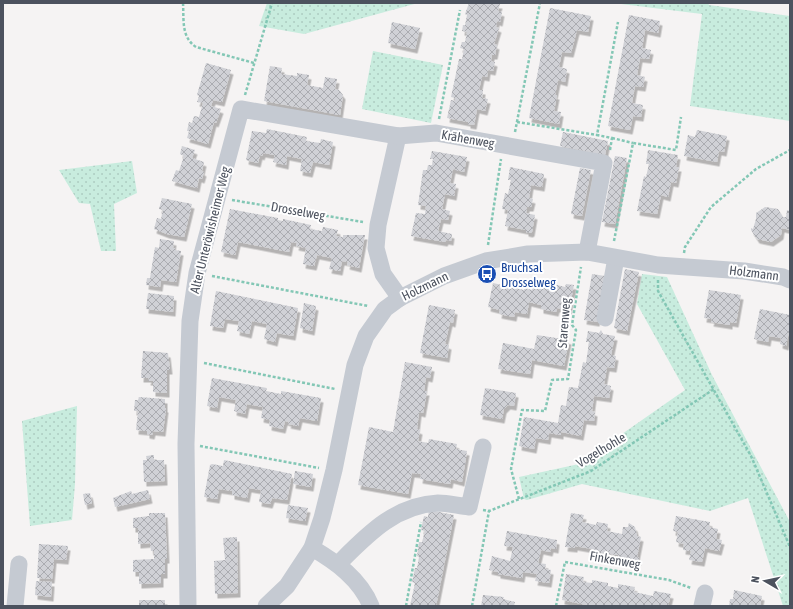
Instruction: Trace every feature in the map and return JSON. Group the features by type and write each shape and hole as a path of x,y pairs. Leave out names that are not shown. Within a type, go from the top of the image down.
{"street":[{"name":"Krähenweg","path":"241,108 398,136 436,133 604,163"},
{"name":"Alter Unteröwisheimer Weg","path":"188,606 186,444 190,321 197,274 241,108"},
{"path":"398,136 378,225 376,248 383,274 400,298"},
{"path":"587,252 604,163"},
{"name":"Holzmann","path":"266,606 287,586 312,548 322,518 334,470 355,365 366,336 385,309 400,298 444,276 486,261 528,254 587,252 614,258 681,267 744,271 783,276 790,280"},
{"path":"605,318 614,258"},
{"path":"338,564 388,518 406,510 424,505 440,503 469,507 483,447"},
{"path":"312,548 338,564 366,594 371,606"},
{"path":"15,606 19,564"}],"path":[{"path":"183,3 185,35 189,42 196,47 254,63"},
{"path":"241,108 272,3"},
{"path":"486,261 507,145 517,122 540,3"},
{"path":"436,133 460,10"},
{"path":"597,135 618,22"},
{"path":"517,122 676,150 681,117"},
{"path":"604,163 609,158 612,138"},
{"path":"614,258 633,142"},
{"path":"681,267 685,247 711,207 756,169 790,150"},
{"name":"Drosselweg","path":"218,197 378,225"},
{"name":"Starenweg","path":"519,499 511,469 522,410 546,411 552,380 568,379 576,330 572,325 578,273 587,252"},
{"path":"197,274 385,309"},
{"path":"658,291 752,456 790,547"},
{"path":"188,360 349,391"},
{"name":"Vogelhohle","path":"472,606 489,511 591,471 714,389"},
{"path":"186,444 334,470"},
{"path":"406,606 424,505"},
{"name":"Finkenweg","path":"556,606 565,562 669,580 703,599"}],"green space":[{"path":"267,3 418,3 304,34 259,26"},
{"path":"613,3 708,3 709,5 790,16 790,121 690,106 702,14"},
{"path":"373,51 443,65 431,123 362,109"},
{"path":"132,161 137,193 114,204 116,251 101,251 90,204 79,203 59,170"},
{"path":"642,274 667,277 712,375 790,522 790,606 783,606 748,498 710,511 582,484 527,500 524,499 519,477 579,464 685,390 637,304"},
{"path":"77,406 75,484 72,520 30,526 22,421"}],"building":[{"path":"469,3 500,4 498,11 502,12 500,22 497,21 496,27 499,28 494,44 497,45 495,55 492,55 491,61 495,62 493,71 488,70 487,77 482,76 479,90 483,90 482,98 488,99 485,111 477,109 474,125 468,124 468,122 447,118 451,100 455,101 455,98 451,97 459,59 462,59 464,49 460,48 462,42 465,42 467,32 462,31 463,25 465,25 467,15 465,14"},
{"path":"550,8 591,16 588,32 577,30 571,53 562,52 559,67 567,69 565,82 558,80 555,95 557,95 554,111 561,112 559,124 529,118"},
{"path":"629,15 660,21 658,33 645,30 642,48 651,50 649,59 640,58 637,75 645,77 643,87 635,86 632,103 643,105 641,117 633,116 630,130 608,126"},
{"path":"392,22 420,28 415,49 388,43"},
{"path":"206,63 231,70 222,102 213,100 211,106 221,109 216,123 214,122 208,144 187,138 189,122 192,123 194,116 199,117 203,103 197,102 199,96 197,95"},
{"path":"270,66 282,68 281,74 297,76 297,73 309,75 307,85 323,88 325,77 337,79 335,89 339,90 343,95 340,115 264,101"},
{"path":"267,129 307,137 306,141 320,143 321,139 333,142 329,165 313,162 310,173 300,171 302,159 287,156 286,165 273,162 275,155 263,153 262,156 260,155 258,163 246,160 252,131 266,133"},
{"path":"697,130 727,136 724,152 719,151 717,162 684,156 688,135 695,137"},
{"path":"563,132 608,141 605,155 560,146"},
{"path":"182,146 195,150 192,158 204,162 202,171 204,172 202,179 199,178 197,188 172,181 176,170 179,171 184,156 180,154"},
{"path":"648,150 678,155 676,167 679,167 676,183 671,182 668,197 661,195 657,214 637,211 644,176 646,177 649,164 646,164"},
{"path":"432,151 467,157 464,172 453,169 450,183 456,184 454,196 445,194 442,209 450,211 448,220 441,219 438,231 452,234 451,241 446,240 445,242 411,236 416,213 425,214 426,206 418,205 423,170 427,170 428,165 432,165 433,159 430,159"},
{"path":"615,156 627,158 615,224 602,222"},
{"path":"510,167 544,174 542,187 531,185 529,198 533,199 531,207 527,207 526,213 535,215 532,232 530,233 526,232 526,230 505,226 508,210 502,209 505,193 508,194 511,180 508,180"},
{"path":"580,168 591,170 582,216 571,214"},
{"path":"162,198 192,204 184,237 167,234 154,229 157,218 161,219 163,210 159,209"},
{"path":"765,207 778,209 783,217 786,217 787,210 790,211 790,230 782,228 781,235 771,242 757,239 751,230 751,228 753,229 756,219 756,213"},
{"path":"230,209 278,218 278,220 283,221 283,219 311,225 310,229 322,231 323,227 338,230 336,236 343,237 343,235 365,235 359,268 347,265 348,262 342,261 340,271 329,269 332,258 317,255 314,266 303,264 306,248 296,246 297,243 291,242 289,252 238,242 235,255 221,252"},
{"path":"160,239 174,241 173,248 181,251 176,282 161,280 160,287 146,285 147,278 150,278 155,247 159,248"},
{"path":"625,269 639,272 627,331 614,328"},
{"path":"592,274 605,276 597,322 584,320"},
{"path":"534,279 565,287 566,284 574,285 569,310 557,308 556,312 541,309 541,305 529,302 527,314 515,312 514,317 499,314 500,310 488,307 493,283 524,290 524,288 532,290"},
{"path":"709,290 741,295 736,323 730,322 730,325 711,322 712,319 704,318"},
{"path":"216,291 298,308 293,336 277,333 275,342 264,339 267,324 252,321 249,334 237,331 239,321 225,319 223,328 210,326"},
{"path":"148,293 174,296 173,312 146,309"},
{"path":"304,303 316,306 312,331 300,328"},
{"path":"429,305 455,310 453,323 450,322 445,344 449,345 447,358 420,353"},
{"path":"760,309 790,315 790,327 786,346 780,344 781,338 769,336 768,342 754,339"},
{"path":"601,330 603,334 615,336 611,355 616,356 614,368 607,367 604,384 611,386 609,398 594,396 592,411 595,412 594,421 584,420 581,436 561,432 561,435 549,433 548,440 536,438 534,449 519,446 524,417 558,423 561,405 566,406 569,387 578,388 583,362 586,363 589,342 586,342 588,331 599,333"},
{"path":"537,335 569,340 564,366 532,360 530,374 498,369 503,343 534,349"},
{"path":"143,351 168,353 170,370 167,370 167,393 153,392 153,381 148,381 149,378 141,378"},
{"path":"405,362 432,367 430,378 426,377 424,391 427,391 423,413 419,412 417,429 420,430 418,441 428,443 429,439 457,444 456,449 467,451 462,482 451,479 450,484 420,479 421,474 412,473 408,494 358,485 369,427 393,432"},
{"path":"212,378 267,388 266,391 281,394 281,391 321,398 317,421 300,418 298,426 288,424 289,422 285,421 283,429 269,426 270,420 261,418 263,407 247,404 245,414 234,411 236,400 219,397 217,408 207,406"},
{"path":"485,388 516,393 514,406 508,405 504,409 502,419 480,415"},
{"path":"139,397 165,399 166,408 163,432 153,431 152,435 147,434 147,431 136,430 138,411 134,411 135,400 138,400"},
{"path":"154,455 154,460 164,460 165,481 144,482 143,460 147,460 146,456"},
{"path":"224,460 292,474 287,500 272,498 270,504 259,502 261,490 249,488 247,498 232,495 232,491 219,489 217,499 204,497 210,465 223,466"},
{"path":"295,471 313,474 311,487 293,484"},
{"path":"148,490 150,499 115,507 113,498 131,491 132,494"},
{"path":"90,493 92,503 85,505 83,494"},
{"path":"288,505 308,508 305,521 286,518"},
{"path":"429,510 454,515 436,606 410,606 415,583 412,582 419,557 417,556 419,542 422,542 425,531 421,530 424,516 428,517"},
{"path":"149,513 165,513 167,559 165,559 165,574 161,574 161,583 139,584 139,572 133,572 133,560 154,559 154,551 151,551 150,543 138,544 138,528 133,528 133,518 149,516"},
{"path":"571,513 584,515 582,522 596,525 597,522 608,524 607,531 622,534 623,527 628,527 629,523 635,527 637,536 641,537 637,557 639,558 639,561 626,559 626,562 618,558 618,555 591,552 592,549 575,546 575,548 565,547"},
{"path":"676,516 710,522 709,527 718,529 716,539 722,540 719,551 705,548 702,562 689,560 691,551 683,550 684,544 676,542 678,532 673,531"},
{"path":"507,531 557,540 556,549 551,548 550,552 541,550 538,563 546,564 545,569 551,570 549,583 535,581 537,574 523,572 522,578 498,574 498,572 489,570 492,556 510,561 513,547 504,546"},
{"path":"237,537 238,593 215,594 214,561 225,560 223,538"},
{"path":"39,544 68,546 66,560 54,559 52,579 37,578"},
{"path":"566,574 584,577 583,582 592,583 592,580 608,583 608,586 618,588 618,584 635,587 634,592 653,596 654,591 671,594 668,606 592,606 562,600"},
{"path":"36,581 52,582 51,597 35,595"},
{"path":"734,590 762,596 760,606 729,606 730,599 733,599"},
{"path":"483,595 504,597 503,599 515,602 514,606 481,606"},
{"path":"139,600 165,600 165,606 139,606"}],"place":[{"name":"Bruchsal Drosselweg","path":"487,274"}]}
